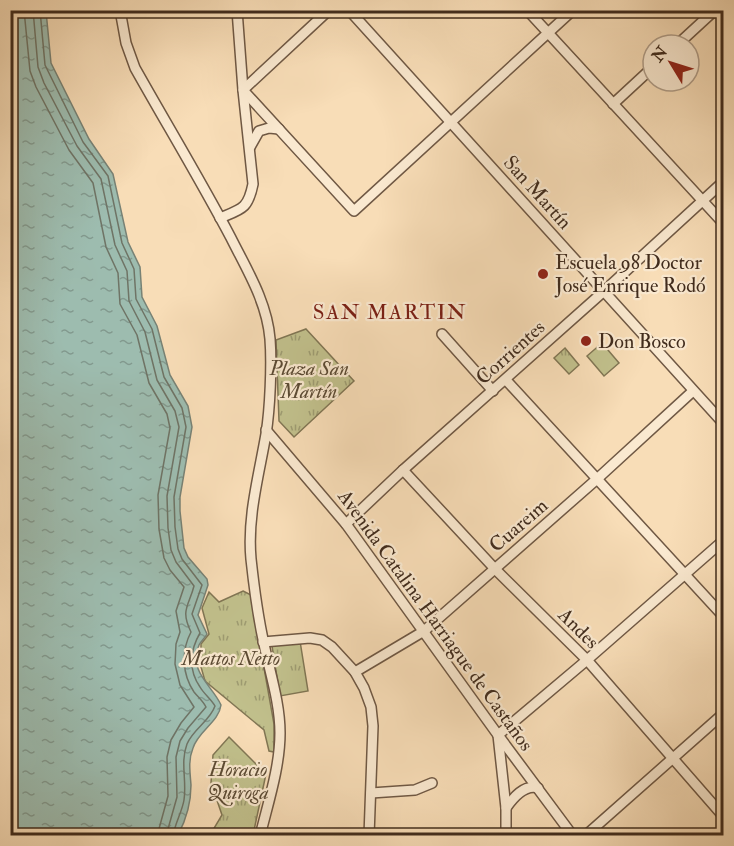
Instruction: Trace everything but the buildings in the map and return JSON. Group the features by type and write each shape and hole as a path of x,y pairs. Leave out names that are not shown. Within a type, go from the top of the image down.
{"street":[{"path":"120,10 126,43 135,68 220,218 258,292 266,315 270,338 267,430 252,508 250,533 251,559 263,642 278,707 280,733 278,757 260,836"},
{"path":"220,218 242,209 250,199 253,184 237,10"},
{"path":"243,90 329,10"},
{"name":"San Martín","path":"349,10 723,424"},
{"path":"526,10 723,224"},
{"path":"243,90 354,211 573,10"},
{"path":"690,33 715,10"},
{"path":"614,104 641,78"},
{"path":"249,149 259,131 269,128 279,129"},
{"name":"Corrientes","path":"346,524 723,181"},
{"path":"442,334 493,391"},
{"path":"506,380 723,617"},
{"name":"Cuareim","path":"355,672 424,632 693,391"},
{"name":"Avenida Catalina Harriague de Castaños","path":"267,430 346,524 573,836"},
{"name":"Andes","path":"403,470 495,569 587,660 723,817"},
{"path":"506,836 506,808 498,735 723,540"},
{"path":"263,642 322,640 332,647 355,672 364,688 371,707 373,726 369,836"},
{"path":"585,836 723,713"},
{"path":"371,793 415,790 432,783"},
{"path":"506,808 513,797 524,790 538,788"}],"green space":[{"name":"Plaza San Martín","path":"306,329 354,381 294,437 279,421 276,340"},
{"path":"602,343 619,363 604,376 587,356"},
{"path":"565,348 579,365 569,374 554,358"},
{"name":"Mattos Netto","path":"243,591 251,595 274,724 274,752 269,751 264,730 205,681 201,667 201,644 209,634 202,608 209,592 219,602"},
{"path":"300,641 308,691 280,696 272,646"},
{"name":"Horacio Quiroga","path":"229,737 266,774 253,835 210,835 222,815 211,783 213,755"}],"water":[{"path":"10,11 46,11 51,63 89,139 113,174 128,242 140,267 142,297 157,326 170,375 188,406 192,427 180,497 184,548 188,557 207,579 208,585 198,615 207,634 199,645 196,655 202,678 221,705 216,716 199,736 191,753 190,798 186,817 178,835 11,835"}],"place":[{"name":"Escuela 98 Doctor José Enrique Rodó","path":"543,274"},
{"name":"Don Bosco","path":"586,341"}],"district":[{"name":"SAN MARTIN","path":"390,312"}]}
